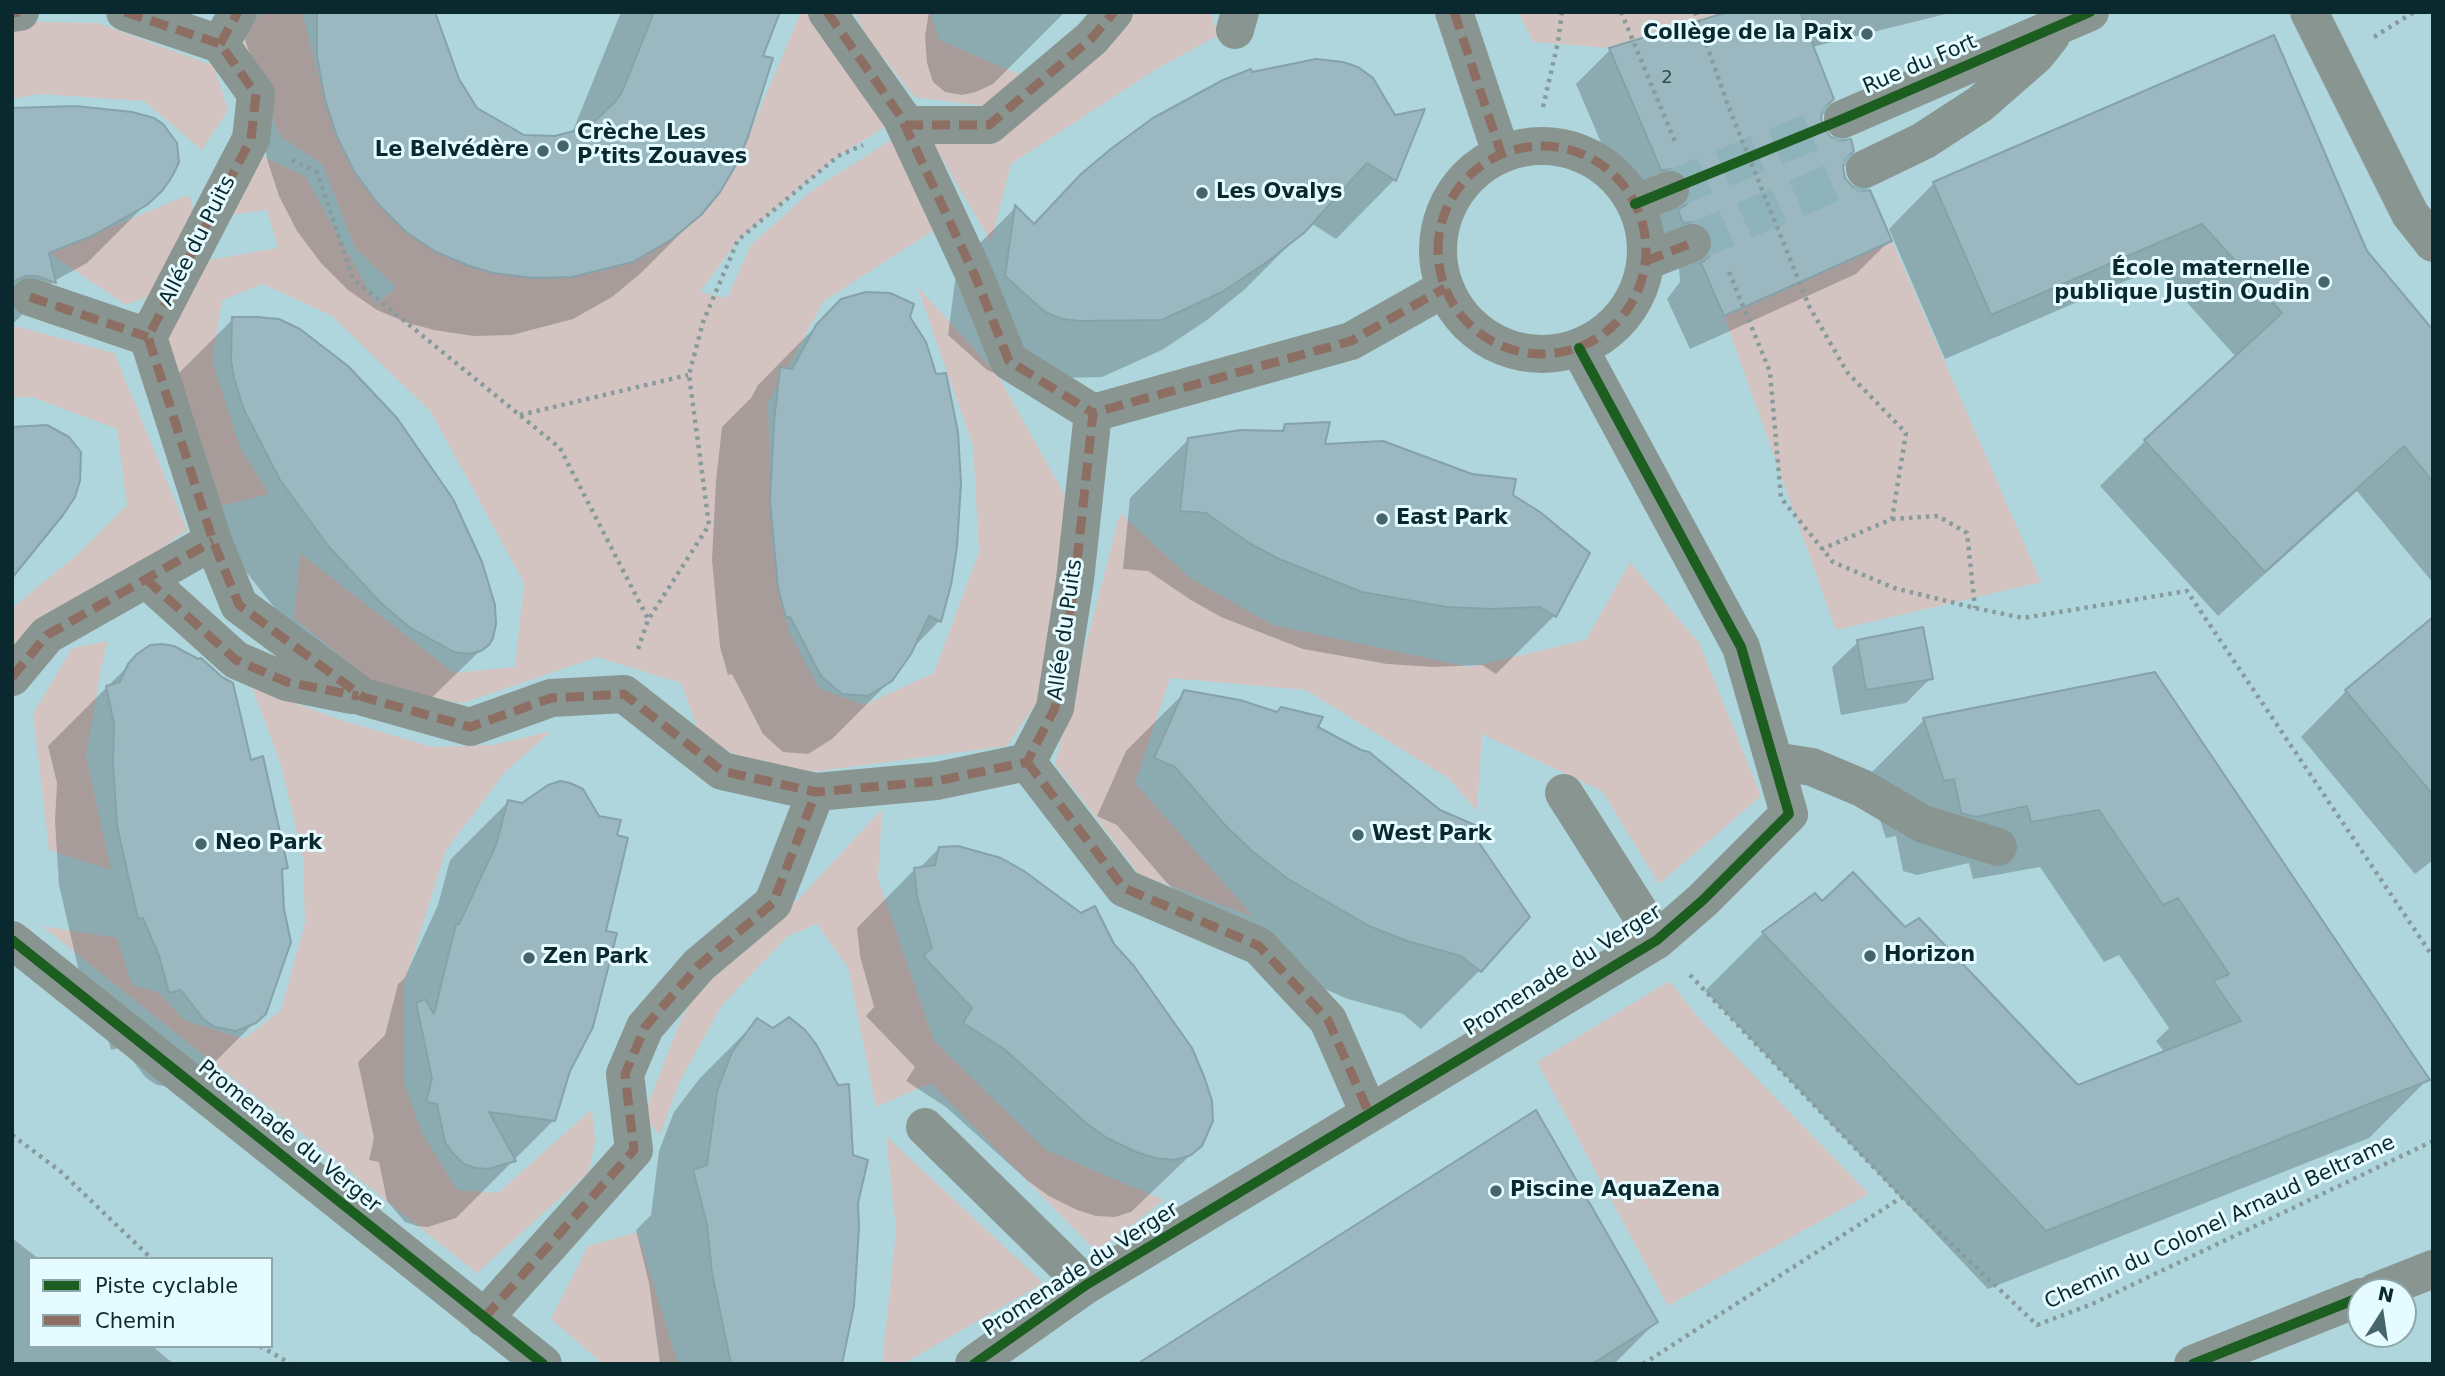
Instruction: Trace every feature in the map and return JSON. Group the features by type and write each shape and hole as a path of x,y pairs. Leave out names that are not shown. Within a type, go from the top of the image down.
{"street":[{"path":"12,13 20,12"},
{"name":"Allée du Puits","path":"125,12 229,28 256,94 251,139 148,337"},
{"path":"827,12 901,117 975,276 1009,361 1093,413 1350,341 1445,288"},
{"path":"905,125 989,125 1092,38 1114,12"},
{"path":"1454,12 1501,153"},
{"path":"2309,12 2410,214 2433,243"},
{"name":"Rue du Fort","path":"1843,120 2074,19"},
{"name":"Rue du Fort","path":"1865,169 1923,141 1980,104 2074,19"},
{"path":"1534,145 1568,149 1600,162 1625,185 1653,197 1642,215 1648,247 1643,279 1630,309 1608,332 1579,348 1547,355 1515,351 1486,338 1462,316 1445,288 1438,257 1440,225 1453,195 1473,170 1501,153 1534,145"},
{"path":"1646,261 1692,243"},
{"path":"30,297 148,337 213,541 239,605 363,697"},
{"name":"Promenade du Verger","path":"974,1364 1086,1285 1657,940 1703,900 1788,814 1741,647 1579,348"},
{"name":"Allée du Puits","path":"1027,762 1055,708 1075,580 1093,413"},
{"path":"12,677 47,635 213,541"},
{"path":"146,579 236,660 287,681 363,697 470,727 551,698 624,694 722,771 816,792 937,781 1027,762 1124,888 1259,946 1328,1020 1369,1112"},
{"path":"1774,761 1812,767 1862,788 1923,824 1998,847"},
{"path":"484,1318 635,1150 625,1074 645,1027 699,965 773,903 816,792"},
{"path":"1564,793 1657,940"},
{"name":"Promenade du Verger","path":"12,940 543,1364"},
{"path":"925,1127 1086,1285"},
{"path":"2410,1278 2433,1269"},
{"path":"2193,1364 2347,1303"}],"path":[{"path":"1543,107 1562,12"},
{"path":"1621,12 1680,154"},
{"path":"1695,12 1729,108 1808,306 1847,372 1906,433 1892,519"},
{"path":"2374,37 2414,12"},
{"path":"624,694 648,620 709,525 689,375 704,322 738,240 838,156 905,125"},
{"path":"251,139 317,172 353,279 561,448 648,620"},
{"path":"1728,269 1770,372 1781,498 1833,562 1894,587 2023,618 2187,591 2433,957"},
{"path":"519,415 689,375"},
{"path":"1822,549 1892,519 1938,516 1967,533 1975,608"},
{"path":"12,1135 60,1171 150,1257"},
{"path":"1643,1364 1902,1197"},
{"path":"263,1348 291,1364"}],"shaded area":[{"path":"261,12 302,12 325,100 355,173 436,252 493,273 605,271 701,215 748,137 801,12 809,12 901,117 838,156 738,240 700,292 727,298 751,245 811,191 894,138 940,226 824,301 768,403 772,545 789,632 819,688 864,705 934,673 979,552 973,446 917,286 997,374 1066,497 1044,691 1007,746 819,771 772,774 700,736 681,683 597,657 463,703 383,690 294,618 300,553 454,673 515,667 524,583 431,412 332,316 263,284 222,300 212,361 240,447 269,494 217,507 166,337 203,261 278,248 267,210 230,215 258,154 305,176 376,304 396,287 355,248 323,165 280,136 241,42"},
{"path":"855,12 930,12 939,40 1023,76 991,107 915,97 866,36"},
{"path":"1125,12 1211,12 1217,36 1158,68 1011,164 991,242 926,131 988,144"},
{"path":"1518,12 1728,12 1609,48 1533,42"},
{"path":"12,21 98,23 214,66 228,110 202,150 144,101 39,94 12,99"},
{"path":"188,195 194,210 152,295 126,305 49,253"},
{"path":"1892,241 2041,582 1836,630 1724,316"},
{"path":"12,325 114,353 187,530 26,645 12,645 12,608 78,554 127,505 117,429 32,397 12,398"},
{"path":"1120,513 1189,577 1273,625 1469,667 1586,640 1630,562 1699,643 1761,796 1659,884 1602,791 1482,734 1477,811 1448,778 1306,690 1170,678 1135,783 1254,917 1139,874 1055,764"},
{"path":"108,641 86,756 111,870 49,850 33,714 72,648"},
{"path":"252,687 338,719 432,747 492,745 552,731 505,772 446,850 404,984 404,1084 422,1133 457,1190 498,1193 592,1109 595,1141 589,1172 477,1273 42,926 117,938 132,985 158,992 184,1020 244,1039 281,1010 305,923 303,859 281,765"},
{"path":"882,809 878,879 934,1041 1046,1150 1164,1200 1097,1252 931,1083 876,1107 848,968 817,924 788,936 722,1005 679,1083 660,1135 643,1117 681,1019 716,960 799,899"},
{"path":"1669,981 1704,1024 1869,1194 1668,1306 1537,1062"},
{"path":"886,1136 1043,1283 903,1364 882,1364 896,1231"},
{"path":"637,1232 678,1364 603,1364 551,1319 588,1246"}],"building":[{"name":"Le Belvédère","path":"317,12 435,12 459,79 477,108 524,135 555,136 578,130 596,120 615,102 622,92 654,12 780,12 763,56 773,58 748,137 720,192 701,215 672,239 633,262 572,277 532,278 493,273 436,252 406,232 379,205 355,173 337,137 325,100 317,57"},
{"path":"1728,12 1800,12 1834,99 1825,107 1821,117 1823,127 1831,137 1840,141 1851,139 1854,151 1847,157 1843,167 1845,178 1853,187 1863,191 1870,190 1892,241 1724,316 1701,263 1709,257 1713,247 1712,234 1705,226 1696,222 1683,223 1678,210 1687,204 1691,194 1690,181 1684,173 1674,169 1661,170 1609,48"},
{"name":"École maternelle publique Justin Oudin","path":"2274,35 2367,251 2433,330 2433,482 2404,446 2265,572 2144,440 2282,313 2202,224 1991,315 1933,182"},
{"name":"Les Ovalys","path":"1316,59 1343,62 1358,67 1373,78 1395,115 1425,109 1396,181 1367,163 1305,232 1267,262 1222,292 1162,320 1062,319 1045,312 1005,276 1015,205 1034,224 1081,174 1153,118 1223,80 1251,69 1252,72"},
{"path":"75,106 132,112 154,118 163,124 177,143 179,162 163,190 147,205 92,236 49,253 56,283 37,276 26,276 12,285 12,108"},
{"path":"866,292 890,293 914,304 910,317 926,342 936,374 946,373 958,432 961,483 957,547 941,622 929,616 911,654 892,681 868,696 842,694 821,676 790,617 786,618 778,588 770,501 780,367 792,369 816,325 841,299"},
{"path":"232,317 279,319 300,329 348,366 397,418 453,499 482,562 495,605 496,624 489,645 481,651 469,654 454,652 409,627 380,602 329,547 280,480 244,410 231,361"},
{"name":"East Park","path":"1330,422 1325,444 1383,441 1472,474 1516,479 1513,495 1540,512 1590,553 1556,617 1540,607 1446,607 1362,592 1279,559 1249,543 1206,513 1180,511 1188,438 1241,430 1283,431 1285,424"},
{"path":"47,425 69,437 81,452 80,481 75,497 63,515 12,578 12,427"},
{"path":"2433,617 2433,795 2345,690"},
{"path":"1923,627 1933,679 1866,690 1857,640"},
{"name":"Neo Park","path":"150,645 174,646 198,659 201,658 233,683 251,760 263,756 288,868 282,869 284,909 291,942 266,1014 256,1023 236,1031 215,1027 204,1020 181,990 169,993 159,956 143,918 138,919 117,826 113,762 114,724 106,686 120,682 128,664 137,654"},
{"name":"Horizon","path":"2155,672 2430,1080 2046,1231 1762,932 1815,893 1822,901 1853,872 1905,927 1919,918 2078,1085 2241,1021 2213,981 2229,974 2178,898 2163,905 2099,810 2031,822 2027,806 1976,817 1961,813 1954,779 1944,781 1923,718"},
{"name":"West Park","path":"1184,690 1240,700 1277,712 1281,707 1323,717 1318,727 1369,752 1440,810 1484,829 1477,840 1530,917 1481,972 1461,956 1407,941 1369,926 1288,879 1253,852 1225,825 1175,767 1154,758"},
{"name":"Zen Park","path":"560,781 583,789 599,816 621,820 617,835 628,838 606,931 617,933 593,1027 570,1071 555,1121 489,1112 516,1161 488,1169 476,1168 464,1164 453,1153 445,1142 437,1104 426,1102 432,1078 416,1003 425,999 434,1014 456,924 459,924 496,845 508,800 522,803 548,785"},
{"path":"958,846 1001,858 1024,871 1081,913 1095,906 1114,944 1134,966 1192,1048 1205,1079 1212,1101 1213,1121 1202,1146 1191,1155 1175,1160 1155,1158 1107,1138 1086,1123 1004,1049 963,1023 972,1008 923,956 932,948 917,897 914,868 935,865 939,847"},
{"path":"789,1017 805,1030 816,1044 838,1085 849,1084 853,1155 868,1160 858,1203 854,1306 842,1364 731,1364 712,1273 707,1224 693,1170 707,1165 717,1091 732,1052 757,1018 773,1028"},
{"name":"Piscine AquaZena","path":"1536,1110 1658,1322 1592,1364 1137,1364"}],"tunnel":[{"path":"1670,190 1843,119"},
{"path":"1692,243 1865,169"}],"marked path":[{"path":"12,13 20,12"},
{"path":"125,12 220,44 256,94 251,139 148,337 213,541 239,605 363,697 470,727 551,698 624,694 722,771 816,792 937,781 1027,762 1055,708 1075,580 1093,413 1351,341 1445,288"},
{"path":"220,44 238,12"},
{"path":"827,12 901,117 975,276 1009,361 1093,413"},
{"path":"905,125 989,125 1092,38 1114,12"},
{"path":"1454,12 1501,153"},
{"path":"1542,146 1582,154 1600,163 1616,176 1629,192 1638,210 1646,250 1638,290 1629,308 1616,324 1600,337 1582,346 1542,354 1502,346 1484,337 1468,324 1455,308 1446,290 1438,250 1446,210 1455,192 1468,176 1484,163 1502,154 1542,146"},
{"path":"1646,261 1692,243"},
{"path":"30,297 148,337"},
{"path":"12,677 47,635 213,541"},
{"path":"146,579 236,660 287,682 358,696"},
{"path":"1027,762 1124,888 1259,946 1328,1020 1369,1113"},
{"path":"484,1318 634,1150 625,1074 645,1027 699,965 773,903 816,792"}],"cycle path":[{"path":"1635,204 1843,119 2090,12"},
{"path":"974,1364 1086,1285 1657,940 1703,900 1789,814 1741,647 1579,348"},
{"path":"12,940 543,1364"},
{"path":"2193,1364 2347,1303"}],"place":[{"name":"Collège de la Paix","path":"1867,34"},
{"name":"Crèche Les P’tits Zouaves","path":"563,146"},
{"name":"Le Belvédère","path":"543,151"},
{"name":"Les Ovalys","path":"1202,193"},
{"name":"École maternelle publique Justin Oudin","path":"2324,282"},
{"name":"East Park","path":"1382,519"},
{"name":"West Park","path":"1358,835"},
{"name":"Neo Park","path":"201,844"},
{"name":"Horizon","path":"1870,956"},
{"name":"Zen Park","path":"529,958"},
{"name":"Piscine AquaZena","path":"1496,1191"}]}
